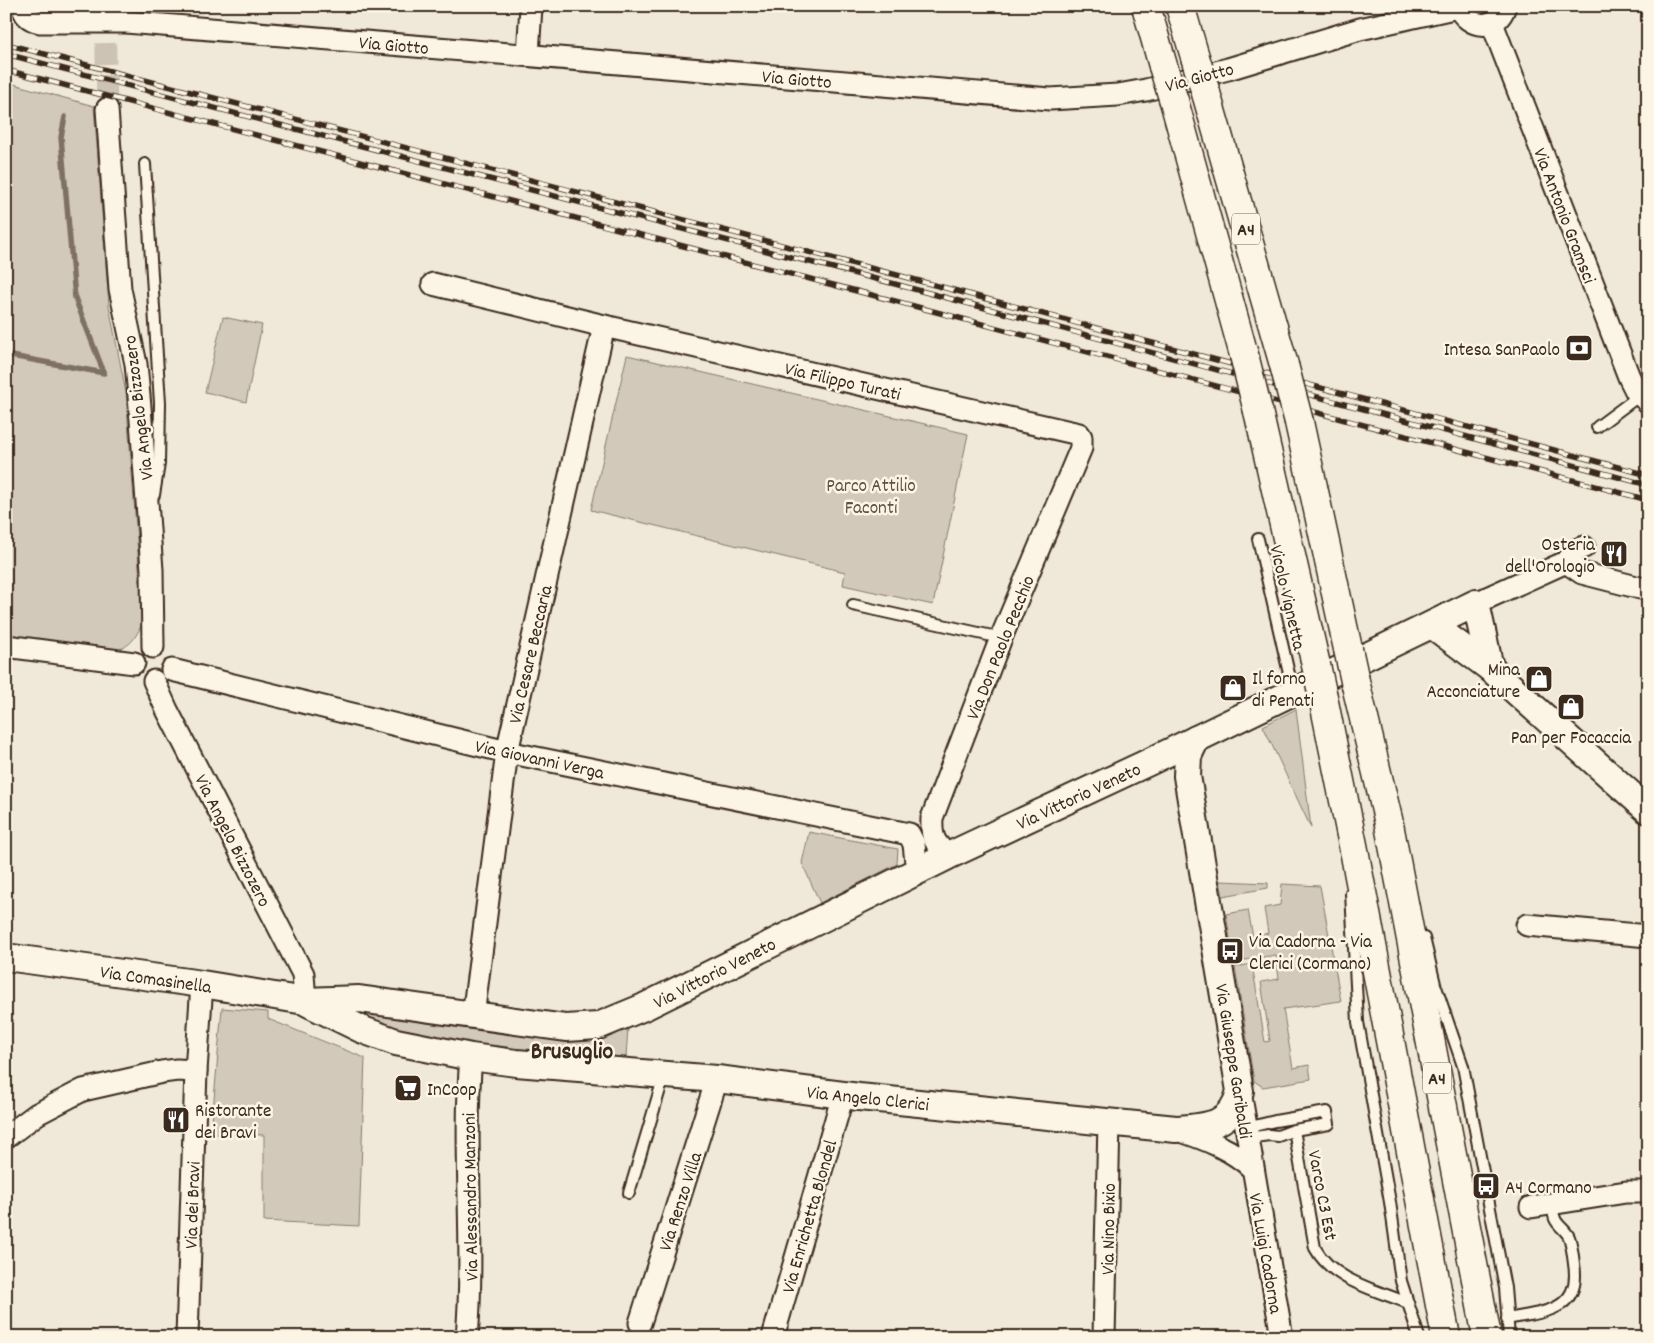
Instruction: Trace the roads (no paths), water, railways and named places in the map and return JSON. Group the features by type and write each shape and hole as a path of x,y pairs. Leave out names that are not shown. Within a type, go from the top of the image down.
{"highway":[{"name":"A4","path":"1146,6 1244,355 1316,665 1355,855 1446,1337"},
{"name":"A4","path":"1180,6 1299,422 1355,681 1388,819 1486,1337"}],"street":[{"name":"Via Giotto","path":"23,6 28,16 40,22 126,22 1050,99 1118,95 1146,90 1228,69 1360,29 1458,7"},
{"path":"528,54 531,6"},
{"path":"1458,7 1462,14 1475,24 1484,25 1499,14"},
{"name":"Via Antonio Gramsci","path":"1499,14 1629,377 1636,391 1644,399"},
{"name":"Via Angelo Bizzozero","path":"108,109 120,289 136,364 150,525 153,647"},
{"name":"Via Filippo Turati","path":"433,284 604,326 1075,432 1081,437"},
{"name":"Via Cesare Beccaria","path":"473,1016 506,752 604,326"},
{"name":"Via Don Paolo Pecchio","path":"948,856 933,839 931,832 932,818 1001,638 1081,448 1081,437"},
{"name":"Via Vittorio Veneto","path":"305,1001 359,999 566,1028 598,1026 644,1007 948,856 1150,762 1566,562 1578,549 1584,547"},
{"path":"1566,562 1582,574 1648,590"},
{"path":"1476,604 1490,668"},
{"path":"1432,625 1490,668 1648,810"},
{"path":"6,646 134,663"},
{"path":"153,647 159,648 168,654 173,664 167,678 154,681 147,680 138,674 134,663 138,653 153,647"},
{"name":"Via Giovanni Verga","path":"172,670 506,752 910,834"},
{"name":"Via Angelo Bizzozero","path":"154,681 167,710 303,974 305,1001"},
{"name":"Via Giuseppe Garibaldi","path":"1196,739 1188,756 1187,776 1253,1168"},
{"path":"1150,762 1180,768 1187,776"},
{"path":"917,871 914,844 910,834 924,827 932,818"},
{"path":"1527,925 1648,936"},
{"name":"Via Comasinella","path":"6,957 202,984 305,1001"},
{"name":"Via dei Bravi","path":"188,1337 196,1071 202,984"},
{"name":"Via Angelo Clerici","path":"305,1001 363,1030 396,1042 471,1057 516,1063 717,1079 843,1095 1176,1129 1202,1127 1220,1122 1236,1105 1240,1091"},
{"path":"424,1048 417,1039 415,1031 420,1017 431,1010"},
{"path":"560,1065 570,1057 572,1046 570,1035 566,1028"},
{"name":"Via Alessandro Manzoni","path":"467,1337 470,1287 467,1120 471,1057"},
{"path":"6,1137 37,1114 83,1090 162,1072 177,1070 196,1071"},
{"name":"Via Renzo Villa","path":"640,1323 717,1079"},
{"name":"Via Enrichetta Blondel","path":"773,1337 843,1095"},
{"name":"Via Nino Bixio","path":"1104,1337 1109,1122"},
{"name":"Via Angelo Clerici","path":"1176,1129 1236,1154 1253,1168"},
{"name":"Via Luigi Cadorna","path":"1253,1168 1282,1337"},
{"path":"1542,1205 1626,1192 1648,1192"}],"lane":[{"path":"145,164 160,403 159,464 150,525"},
{"path":"1597,427 1644,399"},
{"name":"Vicolo Vignetta","path":"1258,538 1293,692"},
{"path":"854,605 1001,638"},
{"path":"1388,819 1407,864"},
{"path":"1355,855 1350,898 1358,1022 1390,1202 1401,1281 1419,1337"},
{"path":"1422,929 1435,984 1463,1066 1504,1288 1509,1337"},
{"path":"629,1193 661,1086 662,1074"},
{"path":"1327,1112 1329,1124 1294,1130 1278,1136 1247,1133 1275,1121 1327,1112"},
{"name":"Varco C3 Est","path":"1294,1130 1315,1248 1320,1258 1340,1274 1408,1302"},
{"path":"1507,1318 1552,1310 1566,1302 1574,1288 1575,1271 1569,1237 1542,1205"}],"waterway":[{"path":"6,355 104,373 75,298 61,137 65,117"}],"tunnel":[{"path":"105,11 107,109"}],"railway":[{"path":"6,44 897,275 1648,475"},
{"path":"6,54 895,284 1648,485"},
{"path":"6,70 891,300 1648,500"}],"place":[{"name":"Intesa SanPaolo","path":"1579,348"},
{"name":"Osteria dell'Orologio","path":"1614,554"},
{"name":"Mina Acconciature","path":"1539,679"},
{"name":"Il forno di Penati","path":"1233,688"},
{"name":"Pan per Focaccia","path":"1571,707"},
{"name":"Via Cadorna - Via Clerici (Cormano)","path":"1230,951"},
{"name":"InCoop","path":"408,1088"},
{"name":"Ristorante dei Bravi","path":"176,1120"},
{"name":"A4 Cormano","path":"1486,1186"}],"district":[{"name":"Brusuglio","path":"572,1050"}],"park label":[{"name":"Parco Attilio Faconti","path":"871,495"}]}
